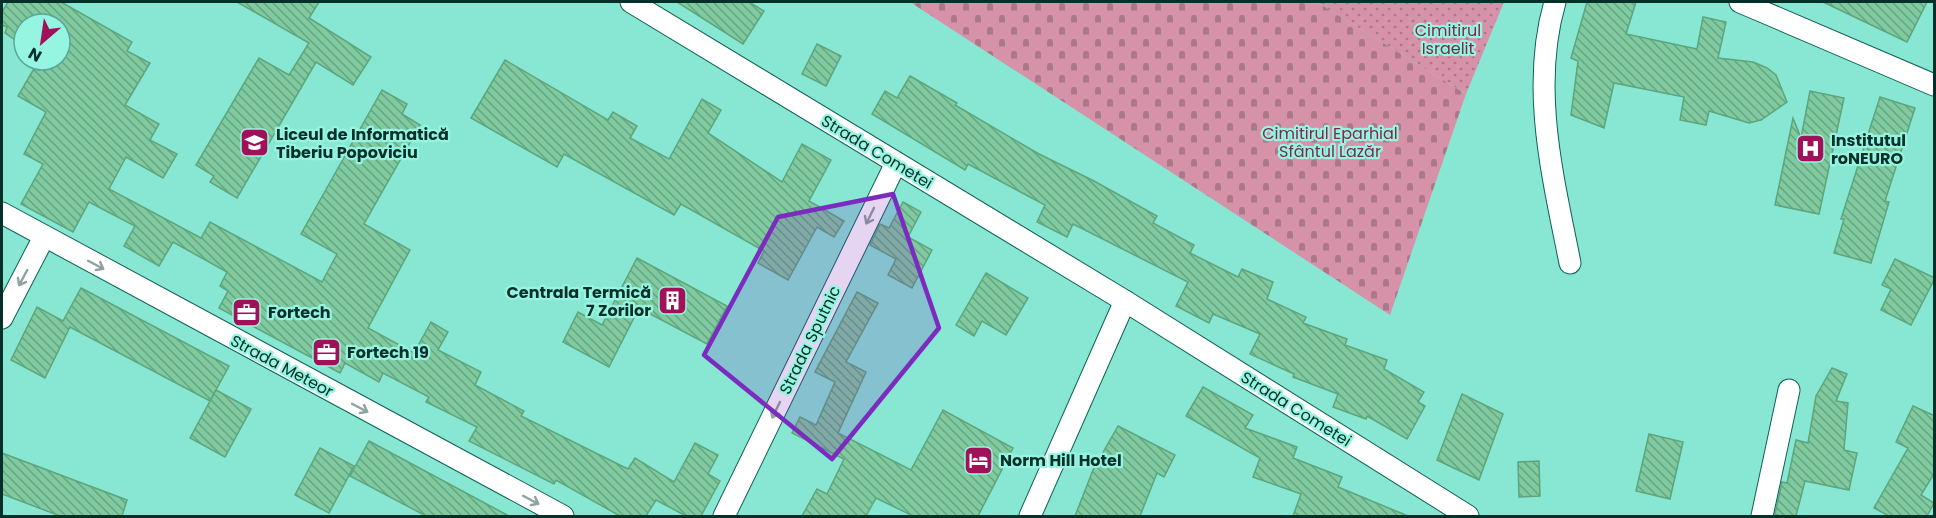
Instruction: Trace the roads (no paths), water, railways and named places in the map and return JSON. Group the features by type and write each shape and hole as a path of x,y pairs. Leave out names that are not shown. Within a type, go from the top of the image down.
{"street":[{"name":"Strada Cometei","path":"631,2 1125,301 1468,516"},
{"path":"1555,2 1544,47 1544,73 1552,174 1570,263"},
{"path":"1740,2 1935,85"},
{"name":"Strada Sputnic","path":"724,516 896,164"},
{"name":"Strada Meteor","path":"2,213 563,516"},
{"path":"2,318 44,237"},
{"path":"1030,516 1125,301"},
{"path":"1762,516 1788,390"}],"place":[{"name":"Liceul de Informatică Tiberiu Popoviciu","path":"255,143"},
{"name":"Institutul roNEURO","path":"1810,149"},
{"name":"Centrala Termică 7 Zorilor","path":"672,301"},
{"name":"Fortech","path":"247,312"},
{"name":"Fortech 19","path":"326,352"},
{"name":"Norm Hill Hotel","path":"979,460"}],"park label":[{"name":"Cimitirul Israelit","path":"1448,39"},
{"name":"Cimitirul Eparhial Sfântul Lazăr","path":"1330,142"}]}
